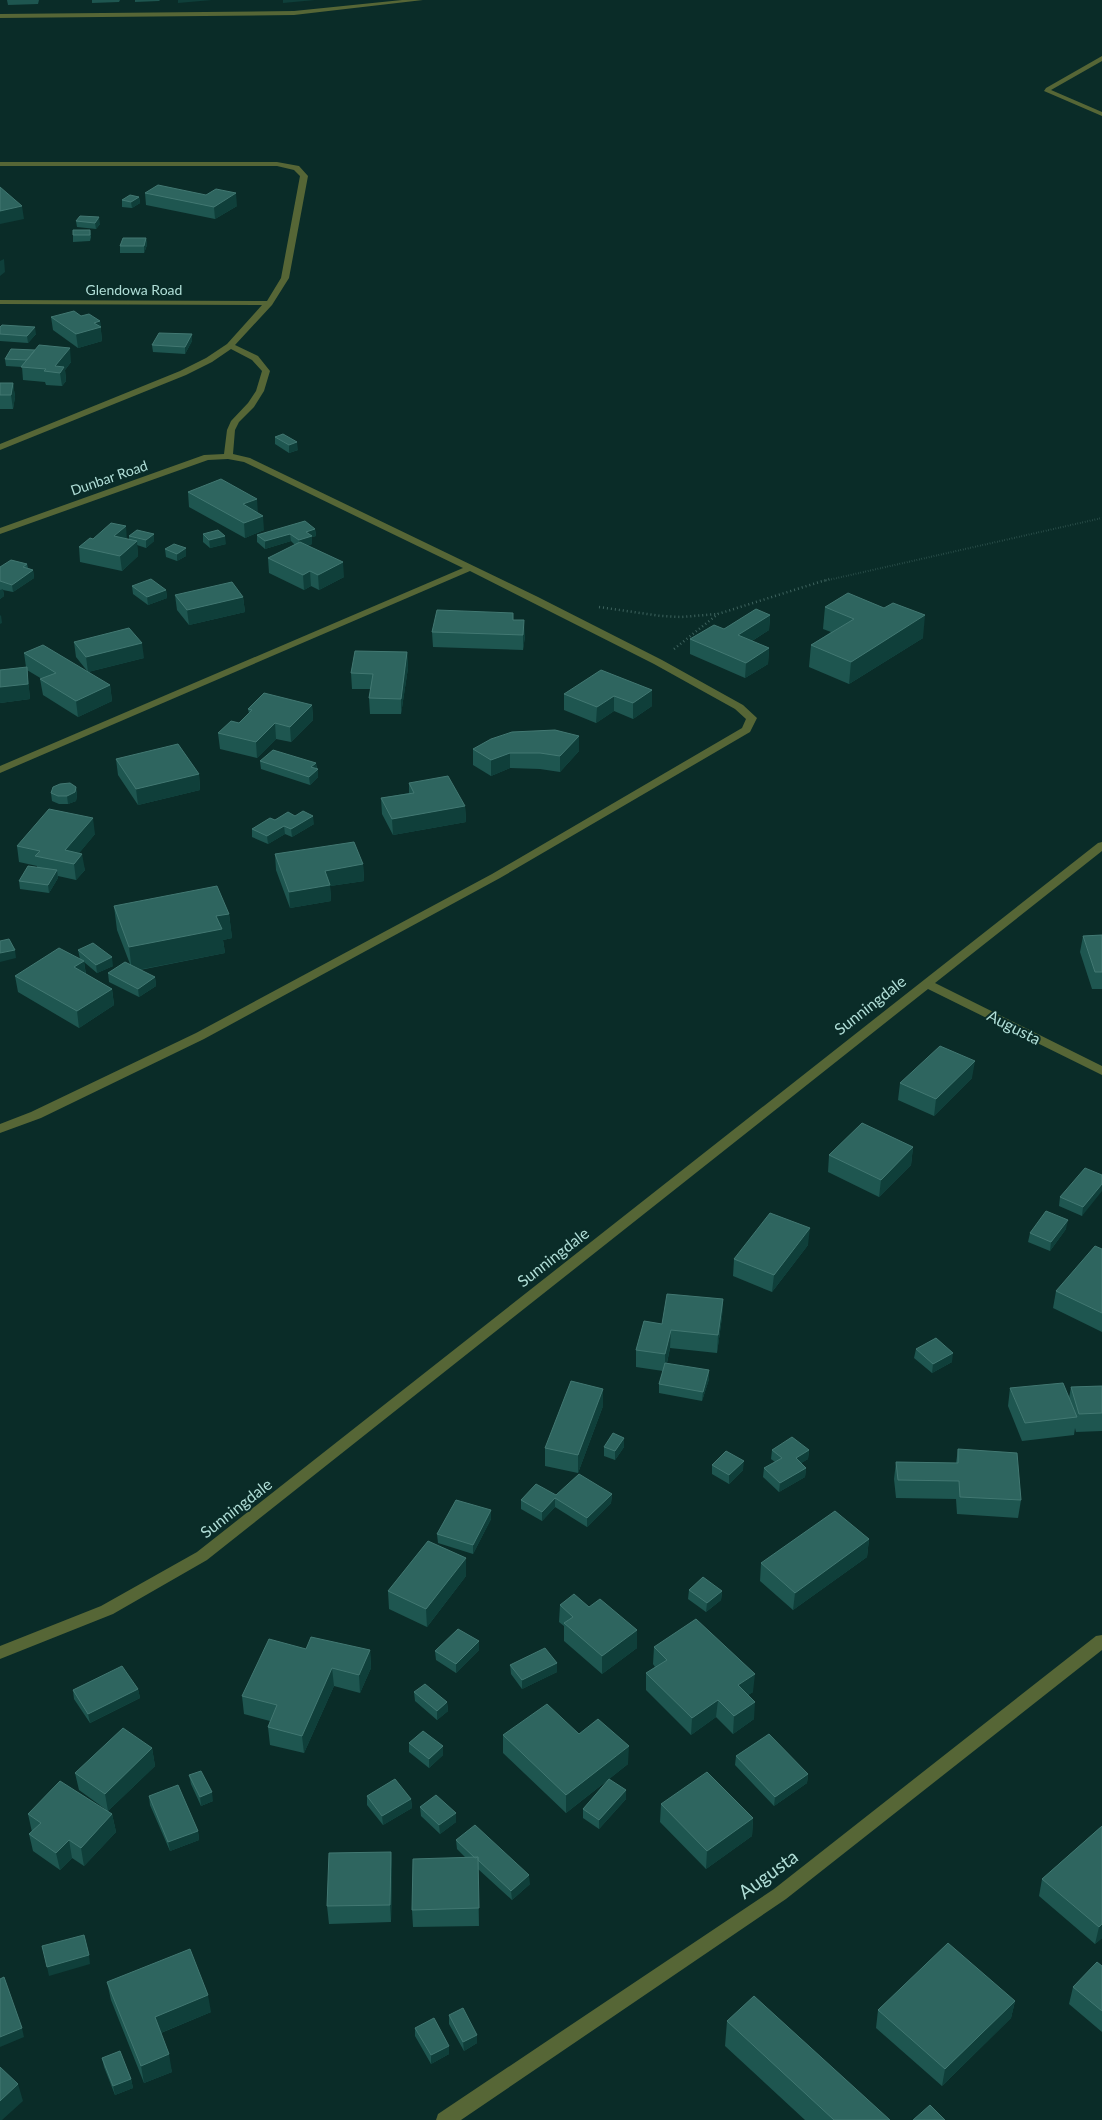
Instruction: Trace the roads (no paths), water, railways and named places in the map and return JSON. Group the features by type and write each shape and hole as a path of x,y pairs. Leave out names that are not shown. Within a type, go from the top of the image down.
{"street":[{"path":"334,0 339,9"},
{"path":"0,16 242,14 339,9 420,0"},
{"path":"1102,58 1047,91 1102,114"},
{"path":"0,164 277,164 296,168 304,176 285,278 269,303 230,346 210,360 183,373 0,447"},
{"name":"Glendowa Road","path":"0,302 269,303"},
{"path":"0,1129 36,1115 200,1036 496,876 746,730 752,718 739,707 658,662 470,568 247,460 228,456 231,430 235,421 251,405 260,391 266,371 255,357 230,346"},
{"name":"Dunbar Road","path":"0,531 207,457 228,456"},
{"path":"0,770 470,568"},
{"name":"Sunningdale","path":"0,1653 107,1610 202,1556 1102,844"},
{"name":"Augusta","path":"926,983 1102,1071"},
{"name":"Augusta","path":"445,2120 780,1894 1102,1642"}]}
